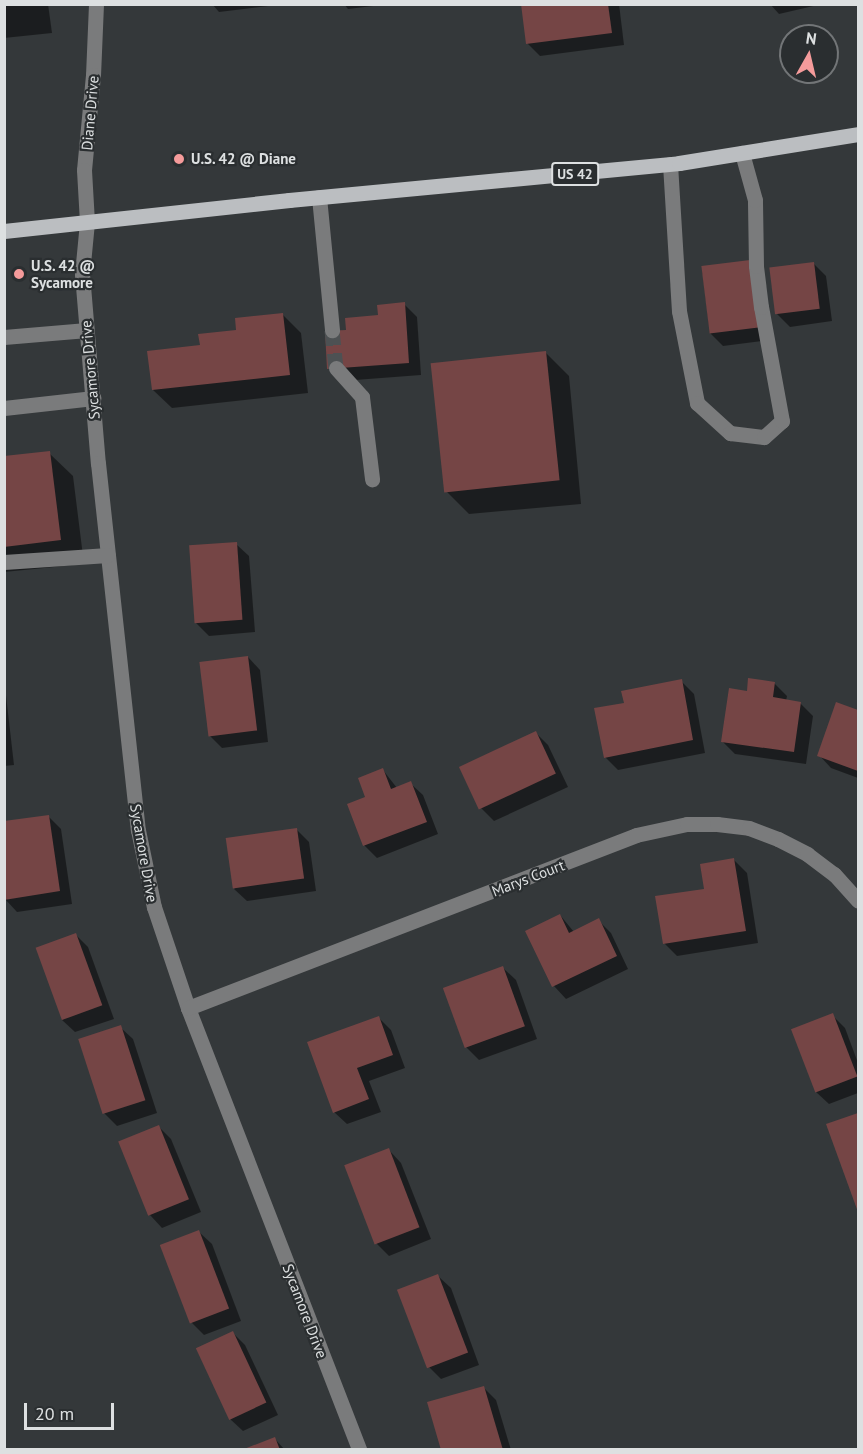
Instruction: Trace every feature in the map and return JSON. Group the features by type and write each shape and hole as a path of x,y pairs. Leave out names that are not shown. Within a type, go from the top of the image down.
{"main road":[{"name":"US 42","path":"4,231 670,164 858,134"}],"street":[{"name":"Diane Drive","path":"87,222 84,170 93,75 96,4"},
{"path":"670,164 679,311 697,403 730,433 764,437 782,421 761,307 756,266 755,200 742,153"},
{"path":"319,198 332,330"},
{"name":"Sycamore Drive","path":"87,222 82,274 108,555 138,830 154,907 188,1008 359,1449"},
{"path":"4,337 87,330"},
{"path":"336,368 362,397 372,479"},
{"path":"4,408 93,398"},
{"path":"4,562 108,555"},
{"name":"Marys Court","path":"188,1008 636,835 687,824 717,824 749,828 778,839 807,854 834,874 858,901"}],"building":[{"path":"521,4 608,4 612,33 526,44"},
{"path":"750,260 758,327 710,333 701,266"},
{"path":"814,262 820,309 775,314 769,267"},
{"path":"405,302 409,363 327,369 325,331 346,330 345,318 378,315 377,305"},
{"path":"283,313 290,375 152,390 147,351 200,345 198,334 236,330 235,318"},
{"path":"546,351 560,480 444,492 431,363"},
{"path":"50,451 61,540 4,547 4,456"},
{"path":"237,542 242,620 195,623 189,545"},
{"path":"248,656 257,730 209,736 199,662"},
{"path":"748,678 775,682 773,697 801,702 794,752 721,742 729,688 747,691"},
{"path":"682,679 693,740 604,758 594,708 624,703 621,691"},
{"path":"836,702 858,710 858,771 817,756"},
{"path":"536,731 556,774 479,810 459,767"},
{"path":"383,768 391,789 411,781 427,822 363,846 347,804 365,797 358,778"},
{"path":"49,815 60,891 4,900 4,821"},
{"path":"297,828 304,879 233,889 226,838"},
{"path":"734,858 746,931 663,944 655,896 704,889 700,864"},
{"path":"560,914 569,933 599,918 617,956 552,987 525,931"},
{"path":"76,933 102,1005 62,1020 36,948"},
{"path":"503,966 525,1026 465,1048 443,988"},
{"path":"833,1013 857,1076 815,1093 791,1029"},
{"path":"379,1016 393,1055 357,1068 369,1099 333,1113 307,1042"},
{"path":"121,1025 145,1100 103,1114 78,1039"},
{"path":"858,1113 858,1212 826,1124"},
{"path":"159,1125 189,1199 148,1216 118,1141"},
{"path":"389,1148 419,1227 375,1245 344,1165"},
{"path":"199,1230 229,1308 190,1323 160,1245"},
{"path":"438,1274 468,1352 427,1368 397,1290"},
{"path":"233,1331 266,1403 229,1420 196,1348"},
{"path":"484,1386 503,1450 441,1450 427,1402"},
{"path":"275,1437 280,1450 244,1450 244,1449"}],"tunnel":[{"path":"332,330 336,368"}],"place":[{"name":"U.S. 42 @ Diane","path":"179,159"},
{"name":"U.S. 42 @ Sycamore","path":"19,274"}]}
